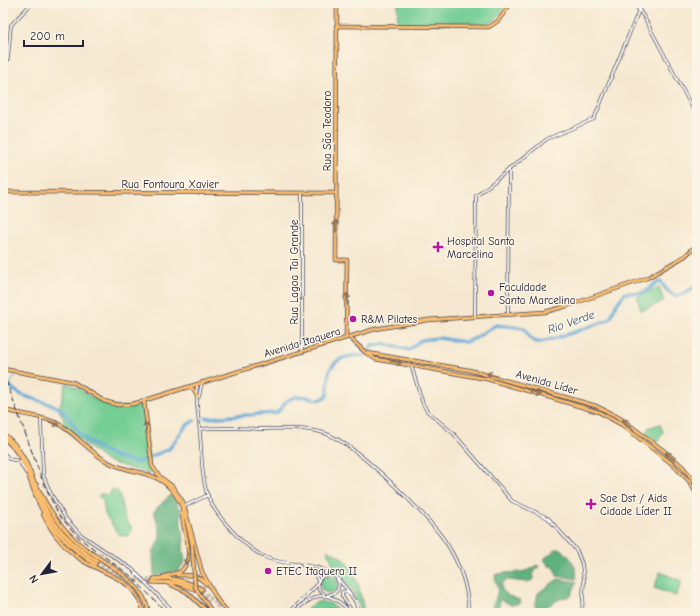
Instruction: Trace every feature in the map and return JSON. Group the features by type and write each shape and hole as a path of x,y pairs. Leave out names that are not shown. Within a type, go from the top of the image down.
{"highway":[{"path":"3,6 6,3"},
{"path":"3,435 11,441 23,455 45,508 58,527 72,543 95,563"},
{"path":"3,435 21,457 39,503 55,528 65,540 95,563"},
{"path":"153,580 162,579 201,590"}],"main road":[{"name":"Rua São Teodoro","path":"337,3 336,260 347,260 348,337"},
{"path":"336,26 486,27 495,24 511,3"},
{"name":"Rua Fontoura Xavier","path":"3,192 336,193"},
{"path":"348,337 375,329 404,323 556,310 632,283 669,266 685,256 697,245"},
{"name":"Avenida Itaquera","path":"3,369 73,382 95,396 110,403 125,405 189,387 348,337 366,353 379,360 410,364"},
{"name":"Avenida Líder","path":"366,353 473,370 601,408 620,418 663,450 682,466 697,484"},
{"name":"Avenida Líder","path":"410,364 487,379 599,412 622,425 672,463 689,481 697,494"},
{"path":"189,387 193,389 197,396"},
{"path":"144,400 151,463 157,474 175,490 184,507 199,563 212,591"},
{"path":"3,410 41,419 62,426 108,463 150,475 169,487 184,507 192,544 195,587 213,613"},
{"path":"150,475 153,472 153,468"},
{"path":"154,478 154,474 157,474"},
{"path":"33,478 55,518 77,542 121,573 140,592 146,602 149,613"},
{"path":"162,579 180,572 187,562 188,548 183,523 184,507"},
{"path":"97,556 99,563 95,563 128,585 140,601 144,613"},
{"path":"105,571 103,565 109,565"},
{"path":"172,575 197,576 203,580 229,613"},
{"path":"162,579 186,592 209,613"}],"street":[{"path":"3,73 8,58 11,25 32,3"},
{"path":"634,3 644,17 693,109 697,110"},
{"path":"475,316 476,196 547,139 594,119 642,3"},
{"path":"636,16 644,17"},
{"path":"508,314 509,169"},
{"name":"Rua Lagoa Tai Grande","path":"302,193 302,352"},
{"path":"410,364 416,378 423,404 427,411 454,434 512,501 548,518 577,551 582,564 584,580 582,613"},
{"path":"198,400 202,382"},
{"path":"198,384 197,396 203,469 208,495 225,522 252,549 277,561 323,569 332,574 345,585 355,601 359,613"},
{"path":"41,419 42,468 51,494 68,521 80,534 128,566 175,613"},
{"path":"200,429 310,430 332,436 348,445 424,516 447,544 464,580 468,597 468,613"},
{"path":"3,452 10,459 20,461 32,483"},
{"path":"184,507 208,495"},
{"path":"305,566 313,571 319,590 338,600 352,613"},
{"path":"289,613 325,574 332,574"},
{"path":"293,613 312,597 334,594 338,589 339,583 337,578"},
{"path":"352,613 342,596 342,592 347,591 355,601"}],"green space":[{"path":"398,3 507,3 495,21 485,24 397,24"},
{"path":"659,287 664,301 641,311 637,297"},
{"path":"66,383 77,387 105,404 129,406 142,404 150,474 106,461 62,426 64,420 59,410"},
{"path":"660,424 663,432 657,443 646,434 648,428"},
{"path":"112,489 119,492 124,517 132,528 129,536 119,535 105,514 103,500 98,496 102,493 108,497"},
{"path":"171,494 181,510 185,562 178,571 154,576 153,552 160,538 160,531 154,511"},
{"path":"556,549 561,549 570,558 575,566 577,575 576,579 557,576 554,568 548,565 544,559"},
{"path":"329,550 345,561 354,574 360,590 364,613 362,613 352,590 337,572 327,551"},
{"path":"537,565 539,566 531,576 534,577 533,580 527,582 507,580 502,583 502,590 509,596 520,600 521,603 511,605 500,599 498,612 512,609 517,613 491,613 497,591 495,575 522,572"},
{"path":"660,572 682,581 676,596 654,588"},
{"path":"329,575 335,578 338,584 335,590 329,593 323,590 320,584 323,578"},
{"path":"558,579 577,582 571,596 562,598 546,607 547,613 534,613 538,593"},
{"path":"319,601 331,604 342,613 327,610 319,613 305,613 309,607"}],"waterway":[{"name":"Rio Verde","path":"369,352 372,346 384,344 409,350 421,340 438,338 465,342 474,339 496,325 524,328 532,340 541,342 572,333 610,319 616,305 625,293 645,292 656,283 661,282 670,293 678,296 697,286"},
{"path":"206,418 276,413 286,402 294,397 307,397 319,400 327,396 329,373 334,364 343,358 364,356"},
{"path":"3,387 11,387 12,381 16,375"},
{"path":"11,387 15,391 27,397 59,408 66,414 81,435 93,445 114,456 136,463 169,449 186,426 195,420"}],"tunnel":[{"path":"97,561 120,573"},
{"path":"95,564 133,581 152,582"},
{"path":"125,576 136,579 154,579"},
{"path":"202,589 226,613"},
{"path":"200,591 211,601"},
{"path":"216,605 223,613"}],"railway":[{"path":"3,372 44,485 59,515 79,538 131,576 167,613"}],"place":[{"name":"Hospital Santa Marcelina","path":"438,247"},
{"name":"Faculdade Santa Marcelina","path":"491,293"},
{"name":"R&M Pilates","path":"353,319"},
{"name":"Sae Dst / Aids Cidade Líder II","path":"591,504"},
{"name":"ETEC Itaquera II","path":"268,571"}]}
